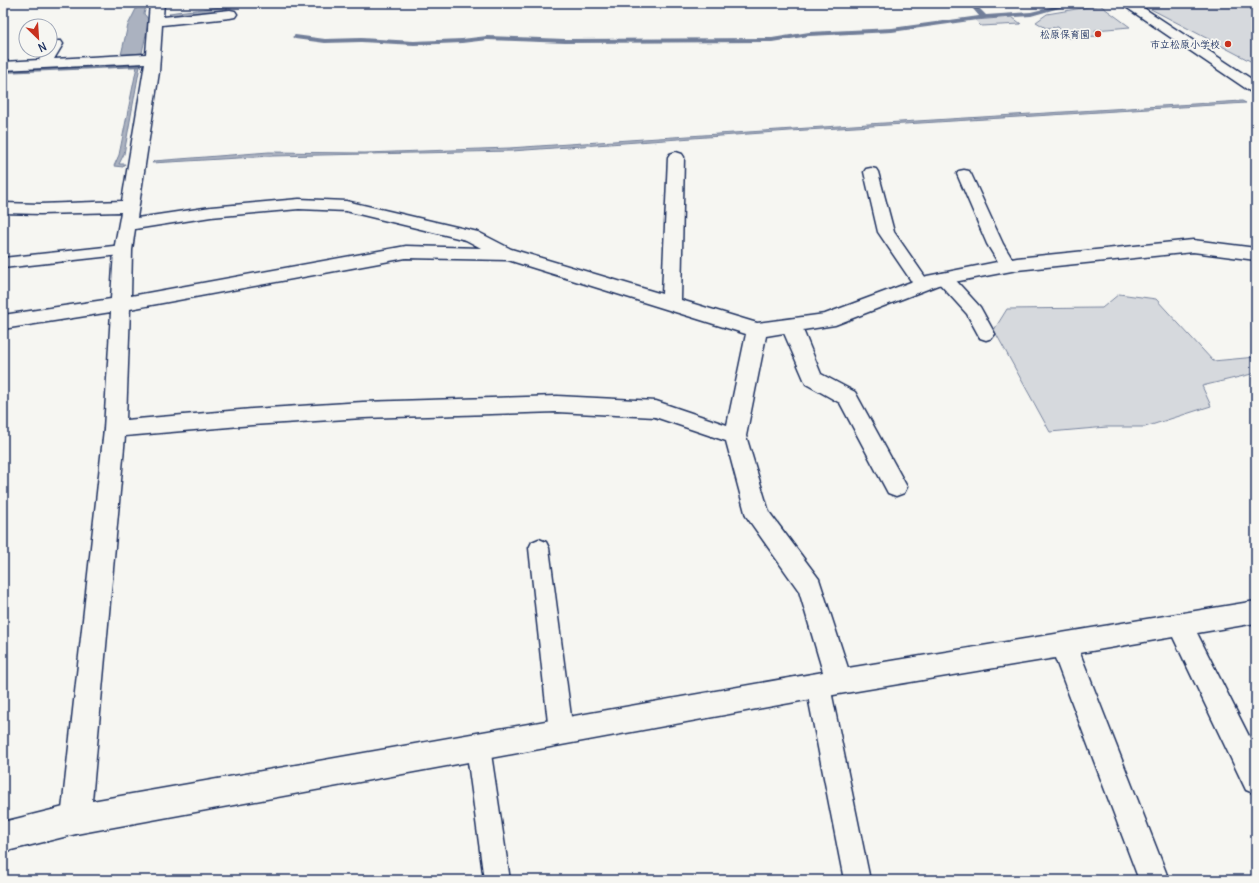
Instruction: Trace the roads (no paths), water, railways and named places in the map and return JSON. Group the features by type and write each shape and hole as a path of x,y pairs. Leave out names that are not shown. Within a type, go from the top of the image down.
{"street":[{"path":"1126,3 1256,89"},
{"path":"76,819 115,429 123,250 153,58 156,12 230,14"},
{"path":"44,64 48,58"},
{"path":"3,66 153,58"},
{"path":"1256,99 1252,100 1256,104"},
{"path":"671,304 676,157"},
{"path":"3,208 40,209 128,216 299,204 346,206 472,236 509,254 758,330 828,320 922,284 1008,265 1193,246 1256,254"},
{"path":"3,322 120,304 406,252 509,254"},
{"path":"792,325 813,379 848,398 896,487"},
{"path":"758,330 735,436 758,516 810,586 829,684"},
{"path":"115,429 252,417 363,410 557,404 656,409 735,436"},
{"path":"3,837 76,819 829,684 1256,612"},
{"path":"1180,625 1256,780"},
{"path":"1063,644 1154,880"}],"lane":[{"path":"871,172 886,232 922,284"},
{"path":"964,174 995,244 1008,265"},
{"path":"3,263 123,250"},
{"path":"944,278 974,311 986,334"},
{"path":"539,548 561,732"},
{"path":"829,684 857,880"},
{"path":"478,747 497,880"}],"waterway":[{"path":"231,6 237,3"},
{"path":"971,3 984,17"},
{"path":"984,17 1031,14 1074,3"},
{"path":"295,37 325,41 361,40 414,43 462,41 487,38 565,41 772,40 809,34 892,30 984,17"},
{"path":"3,71 140,66"}],"place":[{"name":"松原保育園","path":"1098,34"},
{"name":"市立松原小学校","path":"1228,44"}]}
